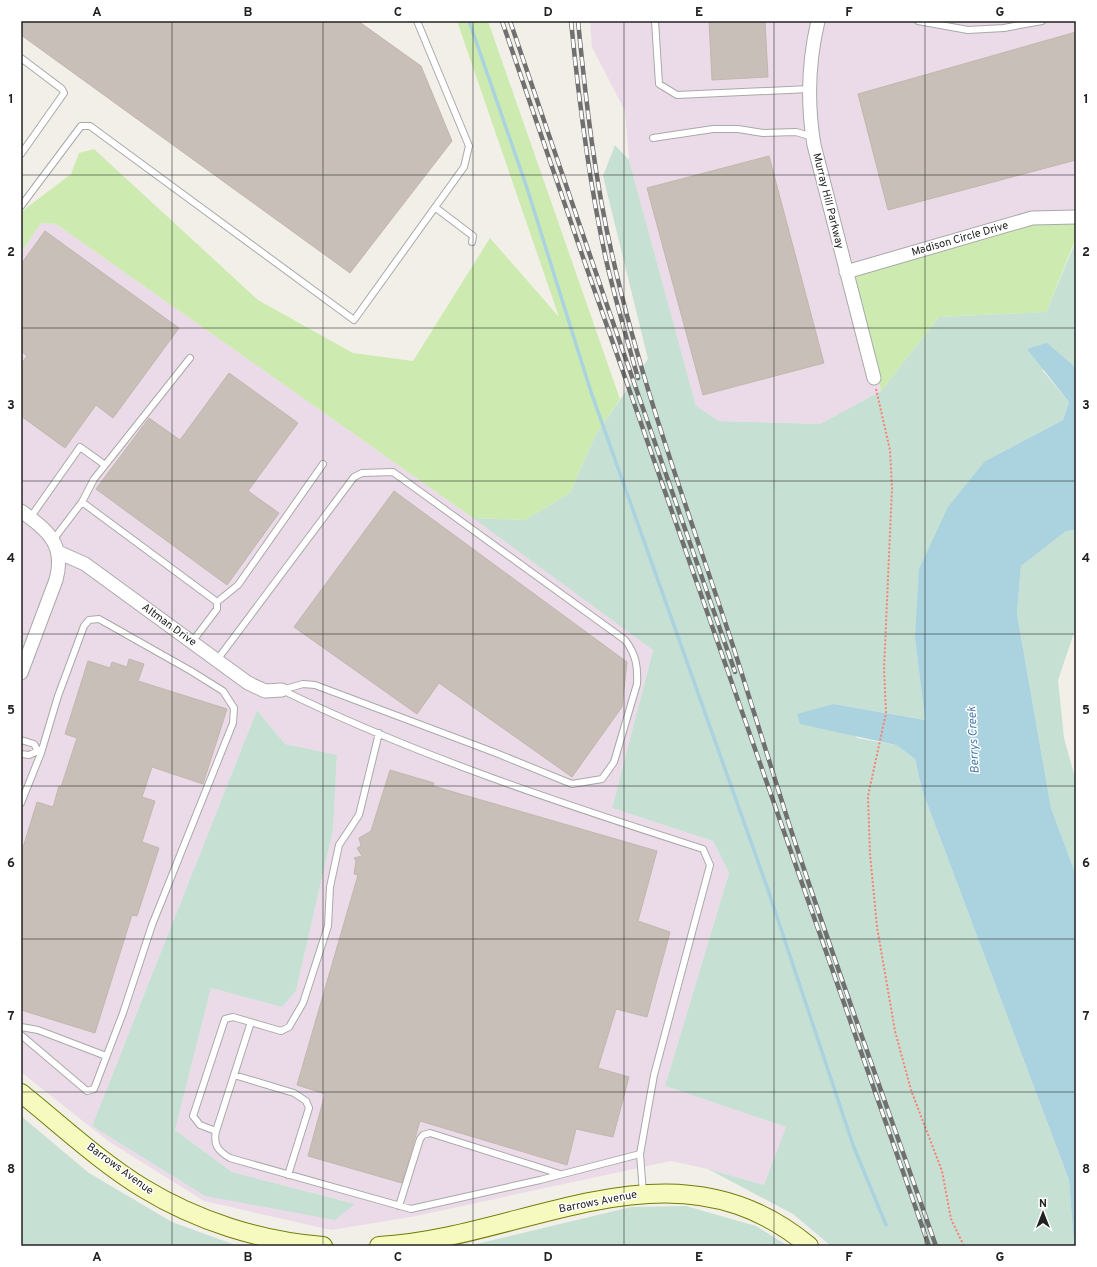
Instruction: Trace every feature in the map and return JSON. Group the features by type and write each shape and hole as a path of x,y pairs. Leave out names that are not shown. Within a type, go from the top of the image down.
{"street":[{"name":"Murray Hill Parkway","path":"818,21 810,65 809,89 813,137 874,378"},
{"name":"Madison Circle Drive","path":"846,272 1032,218 1076,217"},
{"path":"21,673 56,580 59,566 56,546 44,529 26,515"},
{"name":"Altman Drive","path":"56,546 85,564 256,688 270,691 282,690"},
{"name":"Barrows Avenue","path":"21,1093 112,1166 143,1188 174,1205 220,1224 254,1235 294,1243 323,1246"},
{"name":"Barrows Avenue","path":"379,1246 428,1240 604,1200 643,1193 693,1195 733,1204 772,1221 808,1246"}],"lane":[{"path":"21,206 81,126 90,126 354,320 464,167 469,146 417,21"},
{"path":"656,21 659,84 677,95 809,89"},
{"path":"918,21 968,30 1004,28 1042,21"},
{"path":"21,58 62,89 64,93 21,154"},
{"path":"653,138 713,129 738,129 763,133 796,132 813,137"},
{"path":"436,208 473,236 472,242"},
{"path":"56,546 94,479 190,358"},
{"path":"26,515 80,447 105,464"},
{"path":"217,602 238,586 323,464"},
{"path":"217,660 354,477 362,473 393,472 625,640 633,650 638,672 637,684 614,762 602,779 572,784 496,753 315,685 303,684 282,690"},
{"path":"82,502 217,602"},
{"path":"192,642 217,609 217,602"},
{"path":"21,803 84,626 89,620 99,620 223,690 234,708 233,723 152,925 123,1013 94,1089 87,1091 21,1035"},
{"path":"282,690 336,716 549,799 703,849 710,865 654,1075 640,1154 643,1193"},
{"path":"216,1131 200,1125 193,1116 225,1019 233,1017 281,1031 289,1027 303,1002 328,926 330,887 339,844 359,814 380,733"},
{"path":"21,740 34,744 40,752"},
{"path":"21,754 29,755 40,752"},
{"path":"251,1022 214,1140 219,1151 230,1158 411,1209 561,1175 640,1154"},
{"path":"21,1027 38,1030 106,1056"},
{"path":"234,1075 294,1093 306,1101 309,1108 288,1175"},
{"path":"399,1206 423,1134 430,1133 561,1175"}],"path":[{"path":"874,378 888,442 892,488 884,655 886,714 868,796 870,854 880,942 895,1031 909,1083 942,1171 951,1219 964,1246"}],"shaded area":[{"path":"590,21 1076,21 1076,213 1053,213 849,263 881,391 820,424 719,421 696,406 629,160 625,111 592,47"},
{"path":"41,223 56,224 473,518 653,649 612,808 713,841 729,873 665,1086 786,1127 764,1185 708,1169 671,1161 411,1217 331,1230 204,1201 108,1141 21,1072 21,253","holes":["257,710 285,744 337,756 333,830 296,991 282,1007 211,988 175,1130 232,1172 355,1204 205,1196 92,1126"]}],"green space":[{"path":"457,21 488,21 620,399 595,436 570,493 525,520 473,518 56,224 41,223 21,253 21,212 71,174 79,153 94,149 258,300 353,353 413,361 490,238 559,317"},
{"path":"615,145 629,160 696,406 719,421 820,424 881,391 939,317 1046,312 1076,243 1076,368 1073,365 1042,370 1069,402 1063,420 985,461 915,639 925,720 834,704 857,738 896,745 915,759 922,790 1069,1180 1074,1246 831,1246 793,1214 708,1169 764,1185 786,1127 665,1086 729,873 713,841 612,808 653,650 473,518 525,520 570,493 595,436 648,359 603,176"},
{"path":"1053,213 1076,213 1076,243 1074,243 1046,312 939,317 881,391 849,263"},
{"path":"1076,530 1076,627 1058,680 1064,738 1076,781 1076,875 1051,808 1017,614 1021,566 1066,531"},
{"path":"257,710 285,744 337,755 333,830 296,991 282,1007 211,988 175,1130 232,1172 355,1204 335,1220 205,1196 92,1126"},
{"path":"21,1116 89,1173 172,1222 238,1246 21,1246"},
{"path":"686,1206 756,1226 788,1246 468,1246 631,1207"}],"water":[{"name":"Berrys Creek","path":"1047,343 1076,368 1076,530 1066,531 1021,566 1017,614 1051,808 1076,875 1076,1246 1074,1246 1069,1180 922,790 915,759 896,745 800,724 797,714 834,704 925,720 915,639 919,569 948,507 985,461 1063,420 1069,402 1027,349"}],"building":[{"path":"21,21 358,21 421,66 452,141 350,273 21,35"},
{"path":"709,21 765,21 768,77 712,80"},
{"path":"1076,32 1076,160 888,210 858,94"},
{"path":"769,156 824,363 703,395 647,188"},
{"path":"45,231 179,328 113,418 96,405 65,448 21,416 21,364 27,356 21,351 21,264"},
{"path":"229,373 298,423 248,491 279,513 227,585 96,489 149,418 180,440"},
{"path":"394,491 627,662 622,707 572,777 439,683 417,714 294,627"},
{"path":"129,659 144,664 138,681 227,709 203,784 152,767 142,797 155,801 142,842 159,848 137,916 132,915 95,1033 21,1010 21,854 37,802 53,807 59,786 61,787 77,738 65,734 88,661 110,668 112,662 127,667"},
{"path":"390,770 434,783 433,786 657,851 638,921 670,932 647,1017 616,1009 598,1068 629,1077 613,1137 576,1129 567,1165 420,1121 402,1183 308,1156 325,1094 297,1085 358,875 354,874 356,861 354,858 362,856 357,848 361,846 359,838 371,831"}],"waterway":[{"path":"469,21 527,188 591,392 767,887 853,1145 886,1225"}],"railway":[{"path":"502,21 586,266 929,1246"},
{"path":"510,21 735,672"},
{"path":"571,21 581,112 595,204 610,278 638,378"},
{"path":"578,21 588,112 601,203 626,312 654,409 734,649 807,879 936,1246"}]}
